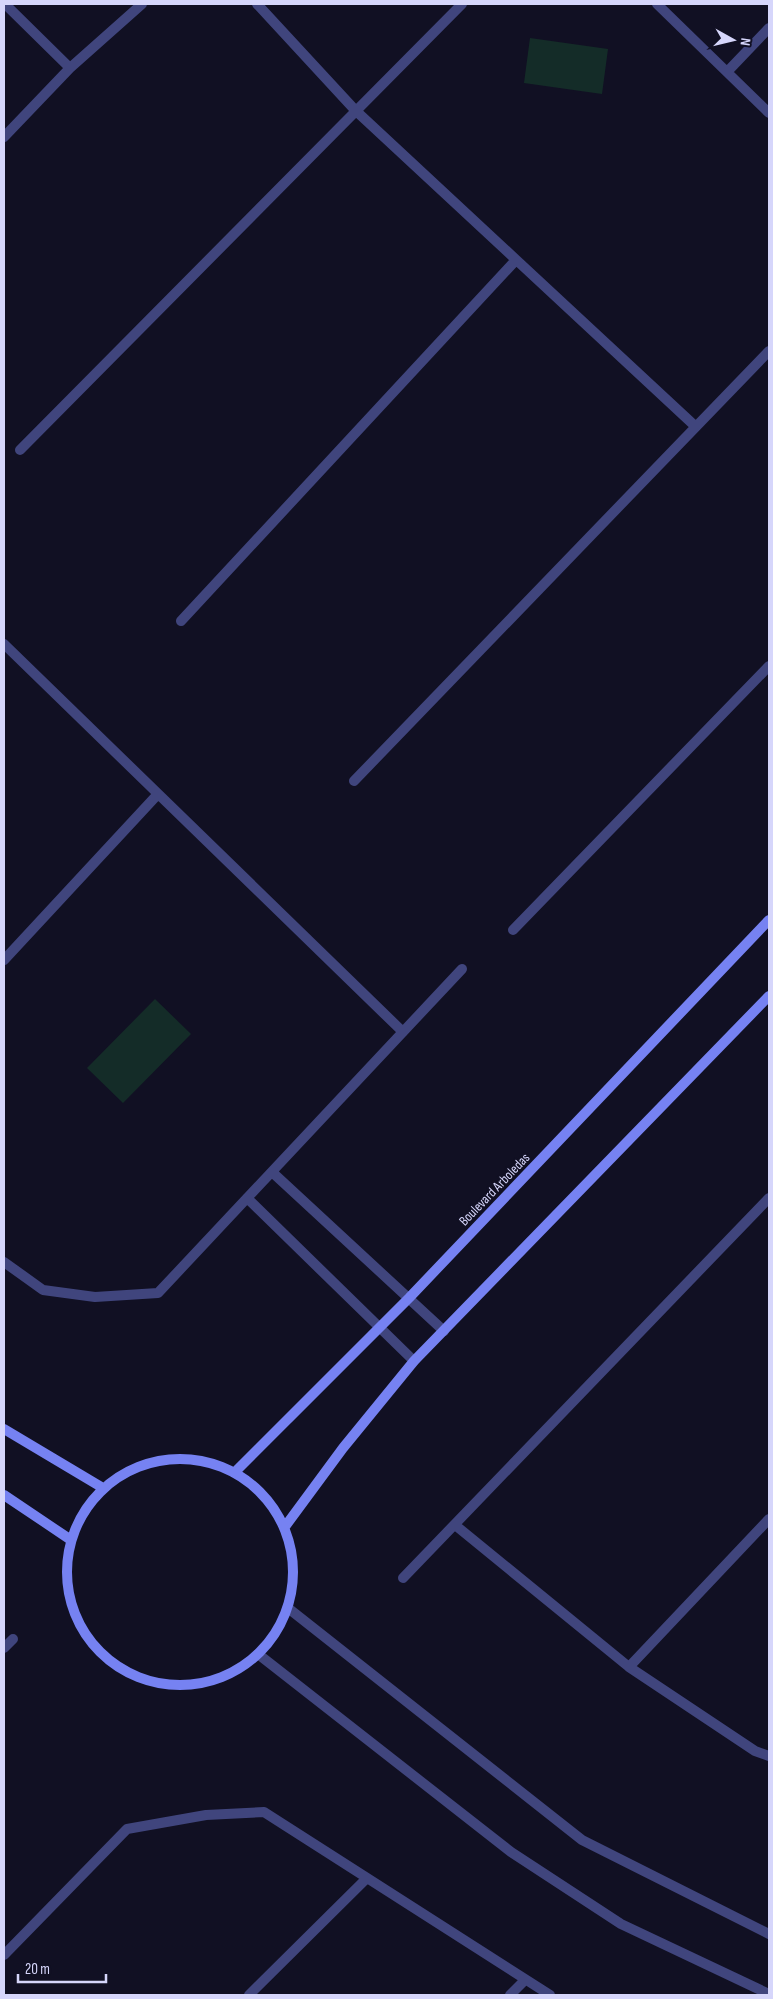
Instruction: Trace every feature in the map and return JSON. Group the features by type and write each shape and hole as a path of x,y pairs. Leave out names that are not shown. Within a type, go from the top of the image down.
{"street":[{"path":"5,4 70,68"},
{"path":"4,137 70,68 142,4"},
{"path":"257,4 355,110 695,426"},
{"path":"20,450 462,4"},
{"path":"657,4 769,113"},
{"path":"727,72 769,28"},
{"path":"181,621 516,260"},
{"path":"354,781 769,351"},
{"path":"4,644 403,1032"},
{"path":"513,930 769,666"},
{"path":"4,960 158,794"},
{"name":"Boulevard Arboledas","path":"234,1472 380,1328 769,920"},
{"path":"4,1262 43,1290 95,1297 158,1293 462,969"},
{"path":"284,1528 344,1448 414,1362 769,996"},
{"path":"272,1172 444,1331"},
{"path":"247,1198 414,1362"},
{"path":"403,1578 769,1198"},
{"path":"4,1429 103,1488"},
{"path":"166,1459 202,1460 234,1472 256,1486 272,1506 284,1528 292,1554 293,1582 288,1608 276,1633 258,1654 228,1675 192,1686 155,1684 121,1670 92,1646 74,1613 66,1577 71,1540 83,1512 103,1488 132,1468 166,1459"},
{"path":"4,1495 71,1540"},
{"path":"629,1667 769,1519"},
{"path":"455,1525 629,1667 755,1751 769,1756"},
{"path":"288,1608 582,1840 769,1934"},
{"path":"4,1648 13,1639"},
{"path":"258,1654 519,1857 621,1924 769,1994"},
{"path":"4,1955 127,1829 206,1815 264,1812 550,1995"},
{"path":"249,1995 366,1878"},
{"path":"510,1995 525,1980"}],"green space":[{"path":"530,38 608,49 602,94 524,83"},
{"path":"155,999 191,1034 123,1103 87,1068"}]}
